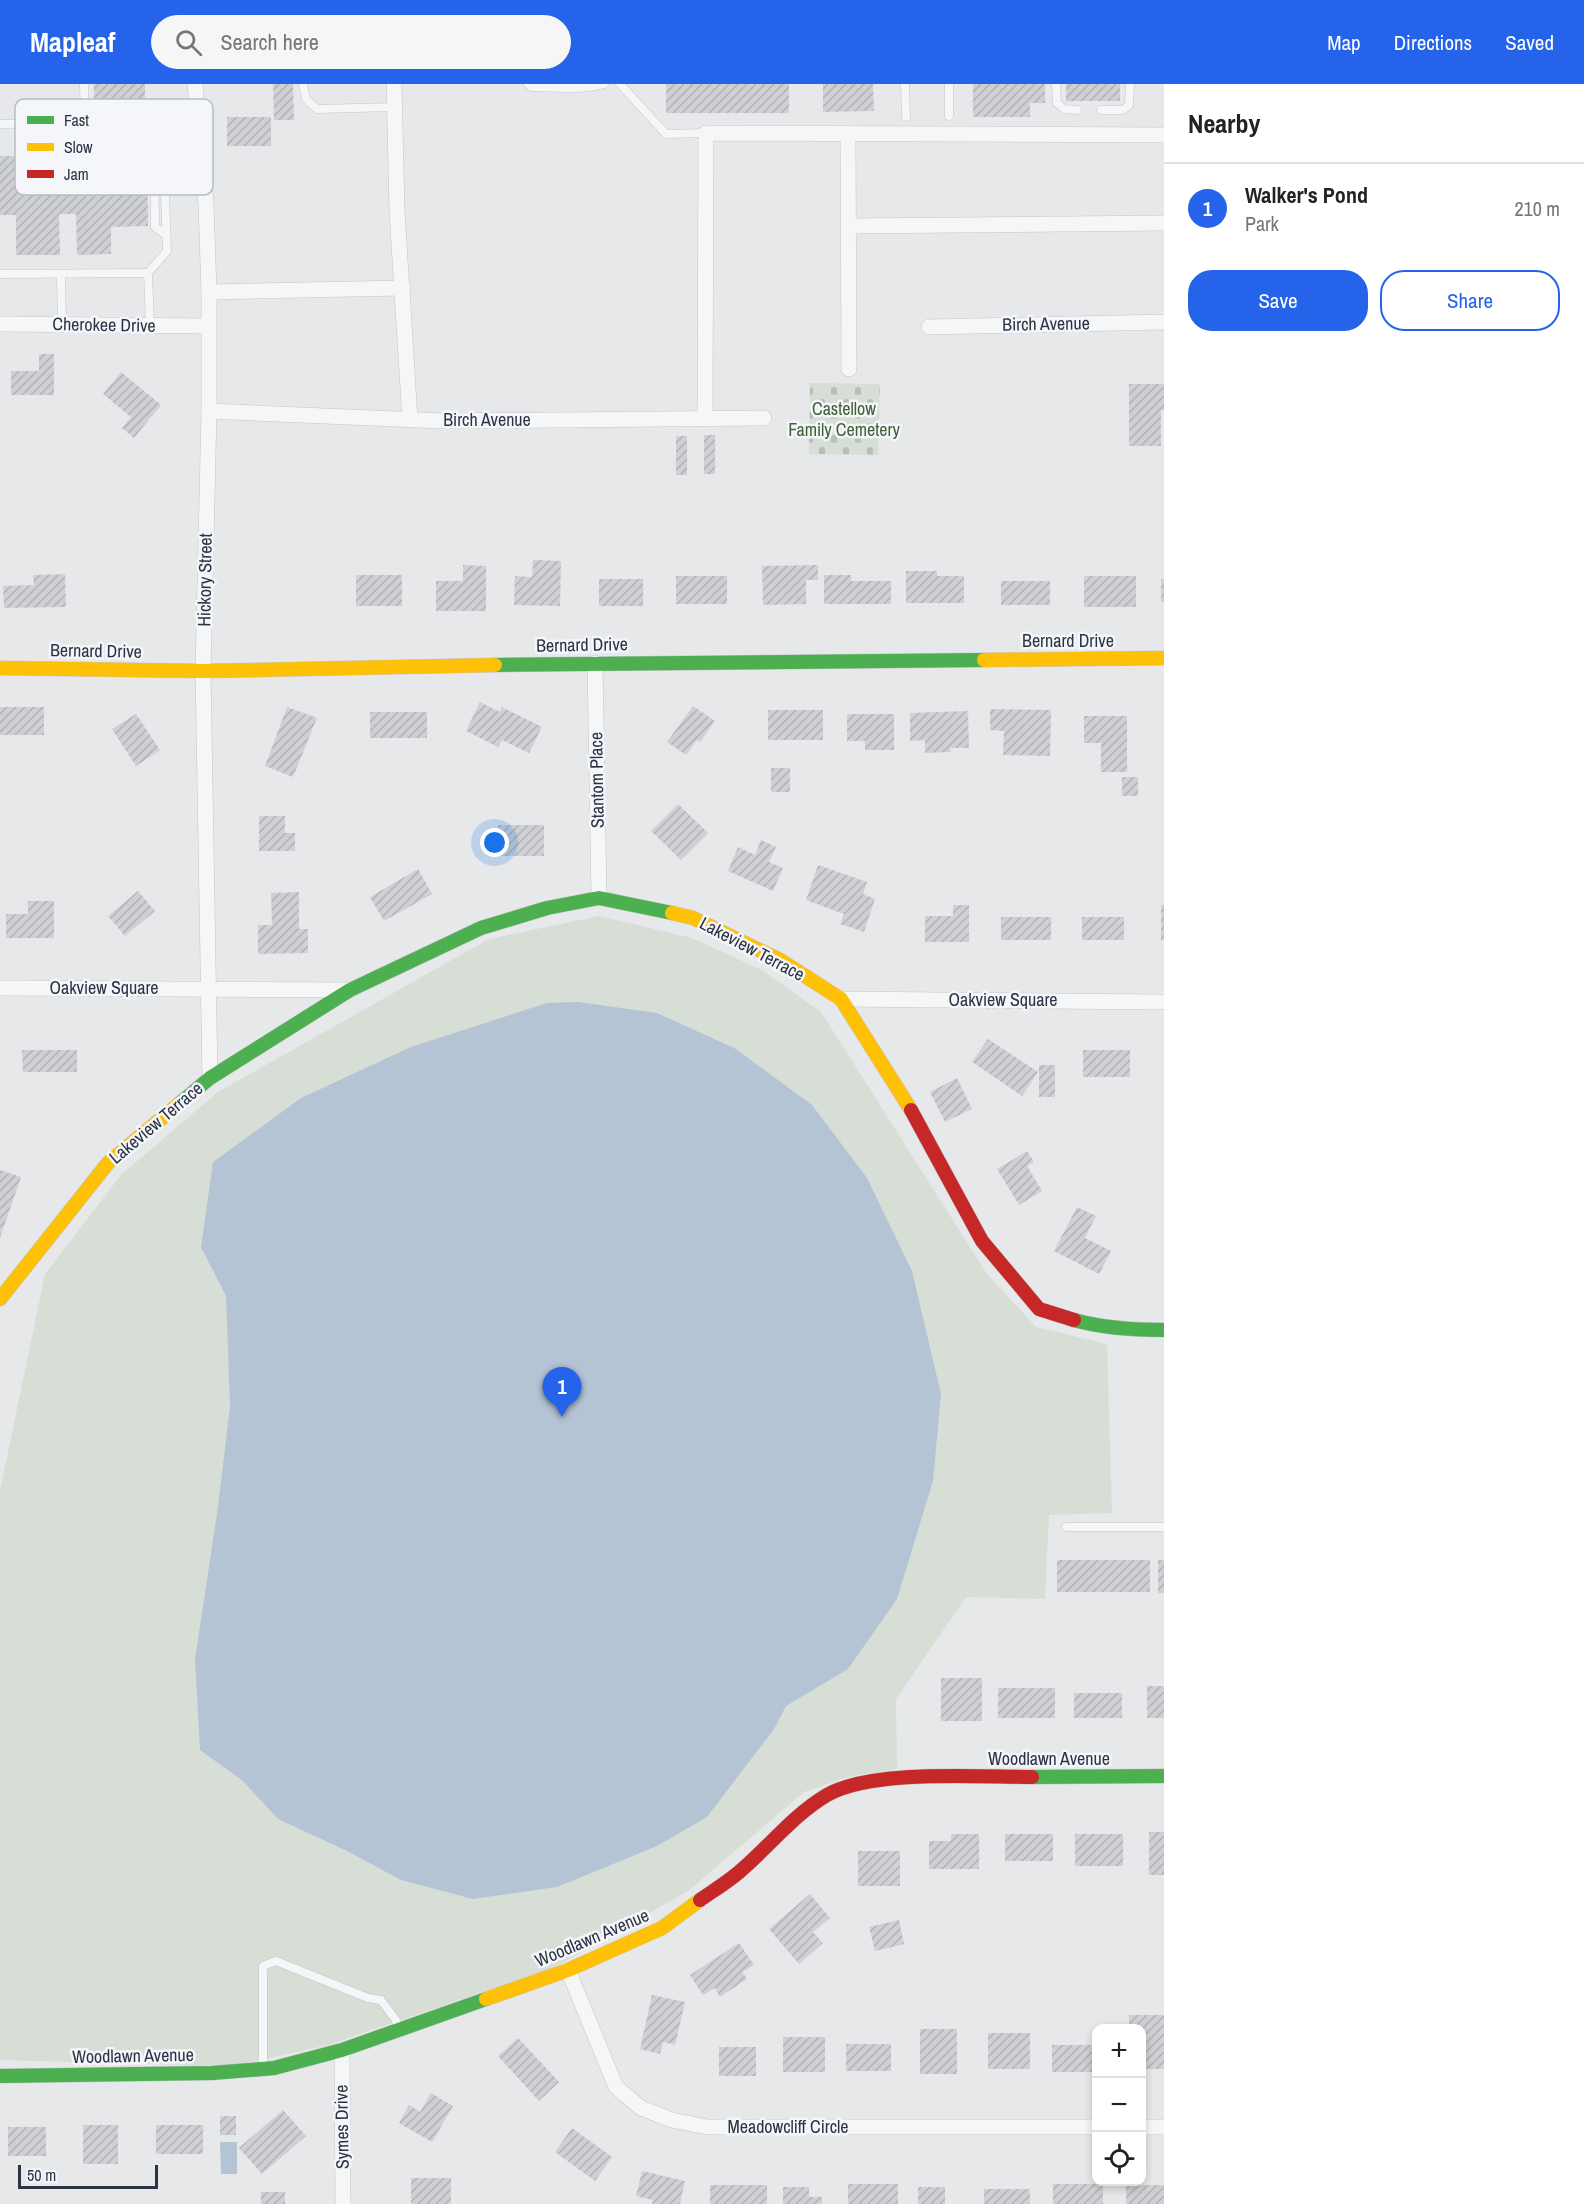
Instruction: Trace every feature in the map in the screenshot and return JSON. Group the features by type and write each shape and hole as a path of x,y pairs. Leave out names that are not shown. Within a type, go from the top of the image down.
{"street":[{"name":"Hickory Street","path":"195,84 196,99"},
{"path":"394,84 397,211 410,420"},
{"path":"705,419 706,134 1164,135"},
{"path":"848,134 849,369"},
{"name":"Hickory Street","path":"205,195 209,411 203,671 210,1078"},
{"path":"849,226 1164,223"},
{"path":"208,292 403,288"},
{"name":"Birch Avenue","path":"928,327 1164,322"},
{"name":"Cherokee Drive","path":"0,324 207,326"},
{"name":"Birch Avenue","path":"209,411 410,420 765,418"},
{"name":"Bernard Drive","path":"0,668 203,671 595,663 1164,658"},
{"name":"Stantom Place","path":"595,663 599,898"},
{"name":"Lakeview Terrace","path":"0,1299 108,1163 210,1078 350,990 481,928 547,908 599,898 693,918 780,960 841,999 912,1112 981,1241 1039,1309 1092,1325 1138,1330 1164,1330"},
{"name":"Oakview Square","path":"0,988 208,988"},
{"name":"Lakeview Terrace","path":"208,988 350,990"},
{"name":"Oakview Square","path":"841,999 1164,1002"},
{"name":"Woodlawn Avenue","path":"0,2076 212,2073 274,2068 342,2050 568,1970 662,1928 738,1874 807,1809 829,1794 857,1784 891,1779 933,1777 1164,1776"},
{"name":"Meadowcliff Circle","path":"568,1970 616,2087 641,2108 672,2121 707,2127 1092,2127"},
{"name":"Symes Drive","path":"342,2050 343,2204"},
{"path":"1146,2127 1164,2127"}],"lane":[{"path":"84,84 84,99"},
{"path":"303,84 306,99 317,109 395,107"},
{"path":"530,85 594,87 604,84"},
{"path":"620,84 666,134 706,134"},
{"path":"905,84 906,117"},
{"path":"949,84 949,116"},
{"path":"1056,84 1057,104 1064,109 1077,110"},
{"path":"1101,110 1123,110 1129,105 1130,84"},
{"path":"0,124 15,124"},
{"path":"155,195 155,227 166,235"},
{"path":"150,325 148,273 167,251 165,195"},
{"path":"0,274 148,273"},
{"path":"61,274 62,324"},
{"path":"1066,1527 1164,1527"},
{"path":"263,2069 262,1966 276,1961 368,1998 381,2000 400,2030"}],"green space":[{"name":"Castellow Family Cemetery","path":"810,383 880,384 878,455 809,454"},
{"path":"599,916 692,938 762,970 821,1012 987,1274 1036,1327 1107,1344 1112,1513 1049,1515 1045,1599 966,1597 896,1699 897,1769 848,1777 804,1792 688,1891 555,1967 328,2045 233,2066 0,2060 0,1491 45,1274 121,1175 218,1092 489,939"}],"water":[{"path":"578,1002 657,1013 736,1049 812,1105 867,1178 912,1271 941,1394 933,1481 897,1599 848,1669 786,1706 774,1729 707,1817 657,1846 557,1887 473,1899 401,1880 347,1851 278,1819 242,1780 200,1750 195,1659 217,1514 230,1407 226,1296 201,1247 213,1162 301,1098 411,1047 547,1003"},
{"path":"220,2142 237,2142 237,2174 221,2174"}],"building":[{"path":"94,84 145,84 145,99 94,99"},
{"path":"273,84 293,84 294,120 274,120"},
{"path":"666,84 789,84 789,113 666,113"},
{"path":"823,84 873,84 874,111 823,112"},
{"path":"973,84 1045,84 1045,103 1030,103 1030,117 973,117"},
{"path":"1066,84 1120,84 1120,101 1066,101"},
{"path":"227,117 271,117 271,146 227,146"},
{"path":"0,156 15,156 15,195 148,195 148,226 111,227 111,254 77,255 76,214 59,214 60,255 16,255 16,215 0,215"},
{"path":"39,354 54,354 54,395 11,395 11,371 39,371"},
{"path":"121,372 161,405 134,438 122,428 131,417 103,394"},
{"path":"1129,384 1164,384 1161,446 1129,446"},
{"path":"704,435 715,435 715,474 704,474"},
{"path":"676,436 687,436 687,475 676,475"},
{"path":"533,560 561,561 560,606 514,605 515,576 532,577"},
{"path":"463,565 486,566 486,611 436,611 436,581 463,581"},
{"path":"818,565 818,580 806,580 806,604 763,605 762,566"},
{"path":"906,571 937,571 937,576 964,576 964,603 906,603"},
{"path":"65,574 66,607 4,608 3,586 34,585 33,575"},
{"path":"356,575 402,575 402,606 356,606"},
{"path":"824,575 851,575 851,581 891,581 891,604 824,604"},
{"path":"676,576 727,576 727,604 676,604"},
{"path":"1084,576 1136,576 1136,607 1084,607"},
{"path":"599,579 643,579 643,606 599,606"},
{"path":"1161,579 1164,579 1164,602 1161,602"},
{"path":"1001,581 1050,581 1050,605 1001,605"},
{"path":"480,702 500,712 502,707 542,727 529,753 502,740 498,747 466,731"},
{"path":"693,706 715,721 700,742 697,740 686,755 667,742"},
{"path":"0,707 44,707 44,735 0,735"},
{"path":"287,707 317,718 293,777 265,766"},
{"path":"990,709 1051,710 1050,756 1003,755 1004,731 990,730"},
{"path":"768,710 823,710 823,740 768,740"},
{"path":"968,711 969,748 950,748 951,752 925,753 925,740 910,741 910,713"},
{"path":"370,712 427,712 427,738 370,738"},
{"path":"136,714 160,750 136,766 112,729"},
{"path":"847,714 894,714 894,750 865,750 865,741 847,741"},
{"path":"1084,716 1127,716 1127,772 1101,772 1101,743 1084,743"},
{"path":"771,768 790,768 790,792 771,792"},
{"path":"1122,777 1138,777 1138,796 1122,796"},
{"path":"678,804 708,833 681,860 651,831"},
{"path":"259,816 285,816 285,833 295,833 295,851 259,851"},
{"path":"498,825 544,825 544,856 498,856"},
{"path":"761,840 776,847 769,862 783,868 773,891 728,871 738,847 755,855"},
{"path":"818,865 867,882 863,894 875,899 864,932 840,924 844,914 806,900"},
{"path":"418,869 432,894 384,921 370,897"},
{"path":"138,891 155,911 125,936 108,916"},
{"path":"299,892 299,929 308,929 308,953 258,954 258,925 272,925 271,893"},
{"path":"28,901 54,901 54,938 6,938 6,914 28,914"},
{"path":"953,905 969,905 969,942 925,942 925,916 953,916"},
{"path":"1161,905 1164,905 1164,940 1161,940"},
{"path":"1001,917 1051,917 1051,940 1001,940"},
{"path":"1082,917 1124,917 1124,940 1082,940"},
{"path":"988,1039 1038,1072 1022,1096 972,1062"},
{"path":"22,1050 77,1050 77,1072 23,1072"},
{"path":"1083,1050 1130,1050 1130,1077 1083,1077"},
{"path":"1039,1065 1055,1065 1055,1097 1039,1097"},
{"path":"957,1078 972,1109 945,1122 930,1092"},
{"path":"1027,1151 1034,1162 1027,1166 1042,1191 1019,1205 997,1169"},
{"path":"0,1170 21,1177 0,1238"},
{"path":"1077,1207 1096,1216 1085,1238 1111,1251 1099,1274 1054,1251"},
{"path":"1057,1560 1150,1560 1150,1592 1057,1592"},
{"path":"1158,1560 1164,1560 1164,1593 1158,1593"},
{"path":"941,1678 982,1678 982,1721 941,1721"},
{"path":"1147,1686 1164,1686 1164,1718 1147,1718"},
{"path":"998,1688 1055,1688 1055,1718 998,1718"},
{"path":"1074,1693 1122,1693 1122,1718 1074,1718"},
{"path":"1149,1832 1164,1832 1164,1875 1149,1875"},
{"path":"951,1834 979,1834 979,1869 929,1869 929,1841 951,1841"},
{"path":"1005,1834 1053,1834 1053,1861 1005,1861"},
{"path":"1075,1834 1123,1834 1123,1866 1075,1866"},
{"path":"858,1851 900,1851 900,1886 858,1886"},
{"path":"810,1894 830,1918 813,1932 823,1943 799,1964 769,1929"},
{"path":"899,1920 904,1944 875,1951 869,1927"},
{"path":"739,1943 754,1965 742,1972 747,1979 720,1997 715,1988 703,1995 690,1975"},
{"path":"652,1995 685,2002 675,2045 663,2042 660,2054 640,2049"},
{"path":"1129,2015 1164,2015 1164,2069 1146,2069 1146,2024 1129,2024"},
{"path":"920,2029 957,2029 957,2074 920,2074"},
{"path":"988,2033 1030,2033 1030,2069 988,2069"},
{"path":"783,2037 825,2037 825,2072 783,2072"},
{"path":"518,2038 559,2082 539,2101 498,2056"},
{"path":"846,2044 891,2044 891,2071 846,2071"},
{"path":"1052,2045 1092,2045 1092,2072 1052,2072"},
{"path":"719,2047 756,2047 756,2076 719,2076"},
{"path":"431,2093 453,2106 432,2142 399,2123 409,2105 420,2112"},
{"path":"283,2110 306,2136 262,2174 239,2148"},
{"path":"220,2116 236,2116 236,2135 220,2135"},
{"path":"83,2125 118,2125 118,2164 83,2164"},
{"path":"156,2125 203,2125 203,2154 156,2154"},
{"path":"8,2127 46,2127 46,2156 8,2156"},
{"path":"572,2128 612,2157 595,2181 555,2152"},
{"path":"642,2171 685,2181 680,2204 652,2204 653,2200 636,2196"},
{"path":"411,2178 451,2178 451,2204 411,2204"},
{"path":"848,2184 898,2184 898,2204 848,2204"},
{"path":"1053,2184 1103,2186 1103,2204 1053,2204"},
{"path":"710,2185 767,2185 767,2204 710,2204"},
{"path":"1164,2185 1164,2204 1126,2204 1126,2186"},
{"path":"783,2187 809,2187 809,2197 822,2197 822,2204 783,2204"},
{"path":"918,2187 945,2187 945,2204 918,2204"},
{"path":"984,2189 1030,2189 1030,2204 984,2204"},
{"path":"261,2192 285,2192 285,2204 261,2204"}],"traffic: fast":[{"path":"495,665 984,660"},
{"path":"179,1104 210,1078 350,990 481,928 547,908 599,898 672,913"},
{"path":"1074,1320 1119,1328 1164,1330"},
{"path":"1032,1777 1164,1776"},
{"path":"0,2076 212,2073 274,2068 342,2050 486,1999"}],"traffic: slow":[{"path":"984,660 1164,658"},
{"path":"0,668 203,671 495,665"},
{"path":"672,913 693,918 780,960 841,999 911,1110"},
{"path":"0,1299 108,1163 179,1104"},
{"path":"486,1999 568,1970 662,1928 700,1900"}],"traffic: jam":[{"path":"911,1110 982,1241 1039,1309 1074,1320"},
{"path":"700,1900 738,1873 815,1803 847,1787 871,1781 927,1776 1032,1777"}],"place":[{"name":"Walker's Pond","path":"562,1417"}]}
